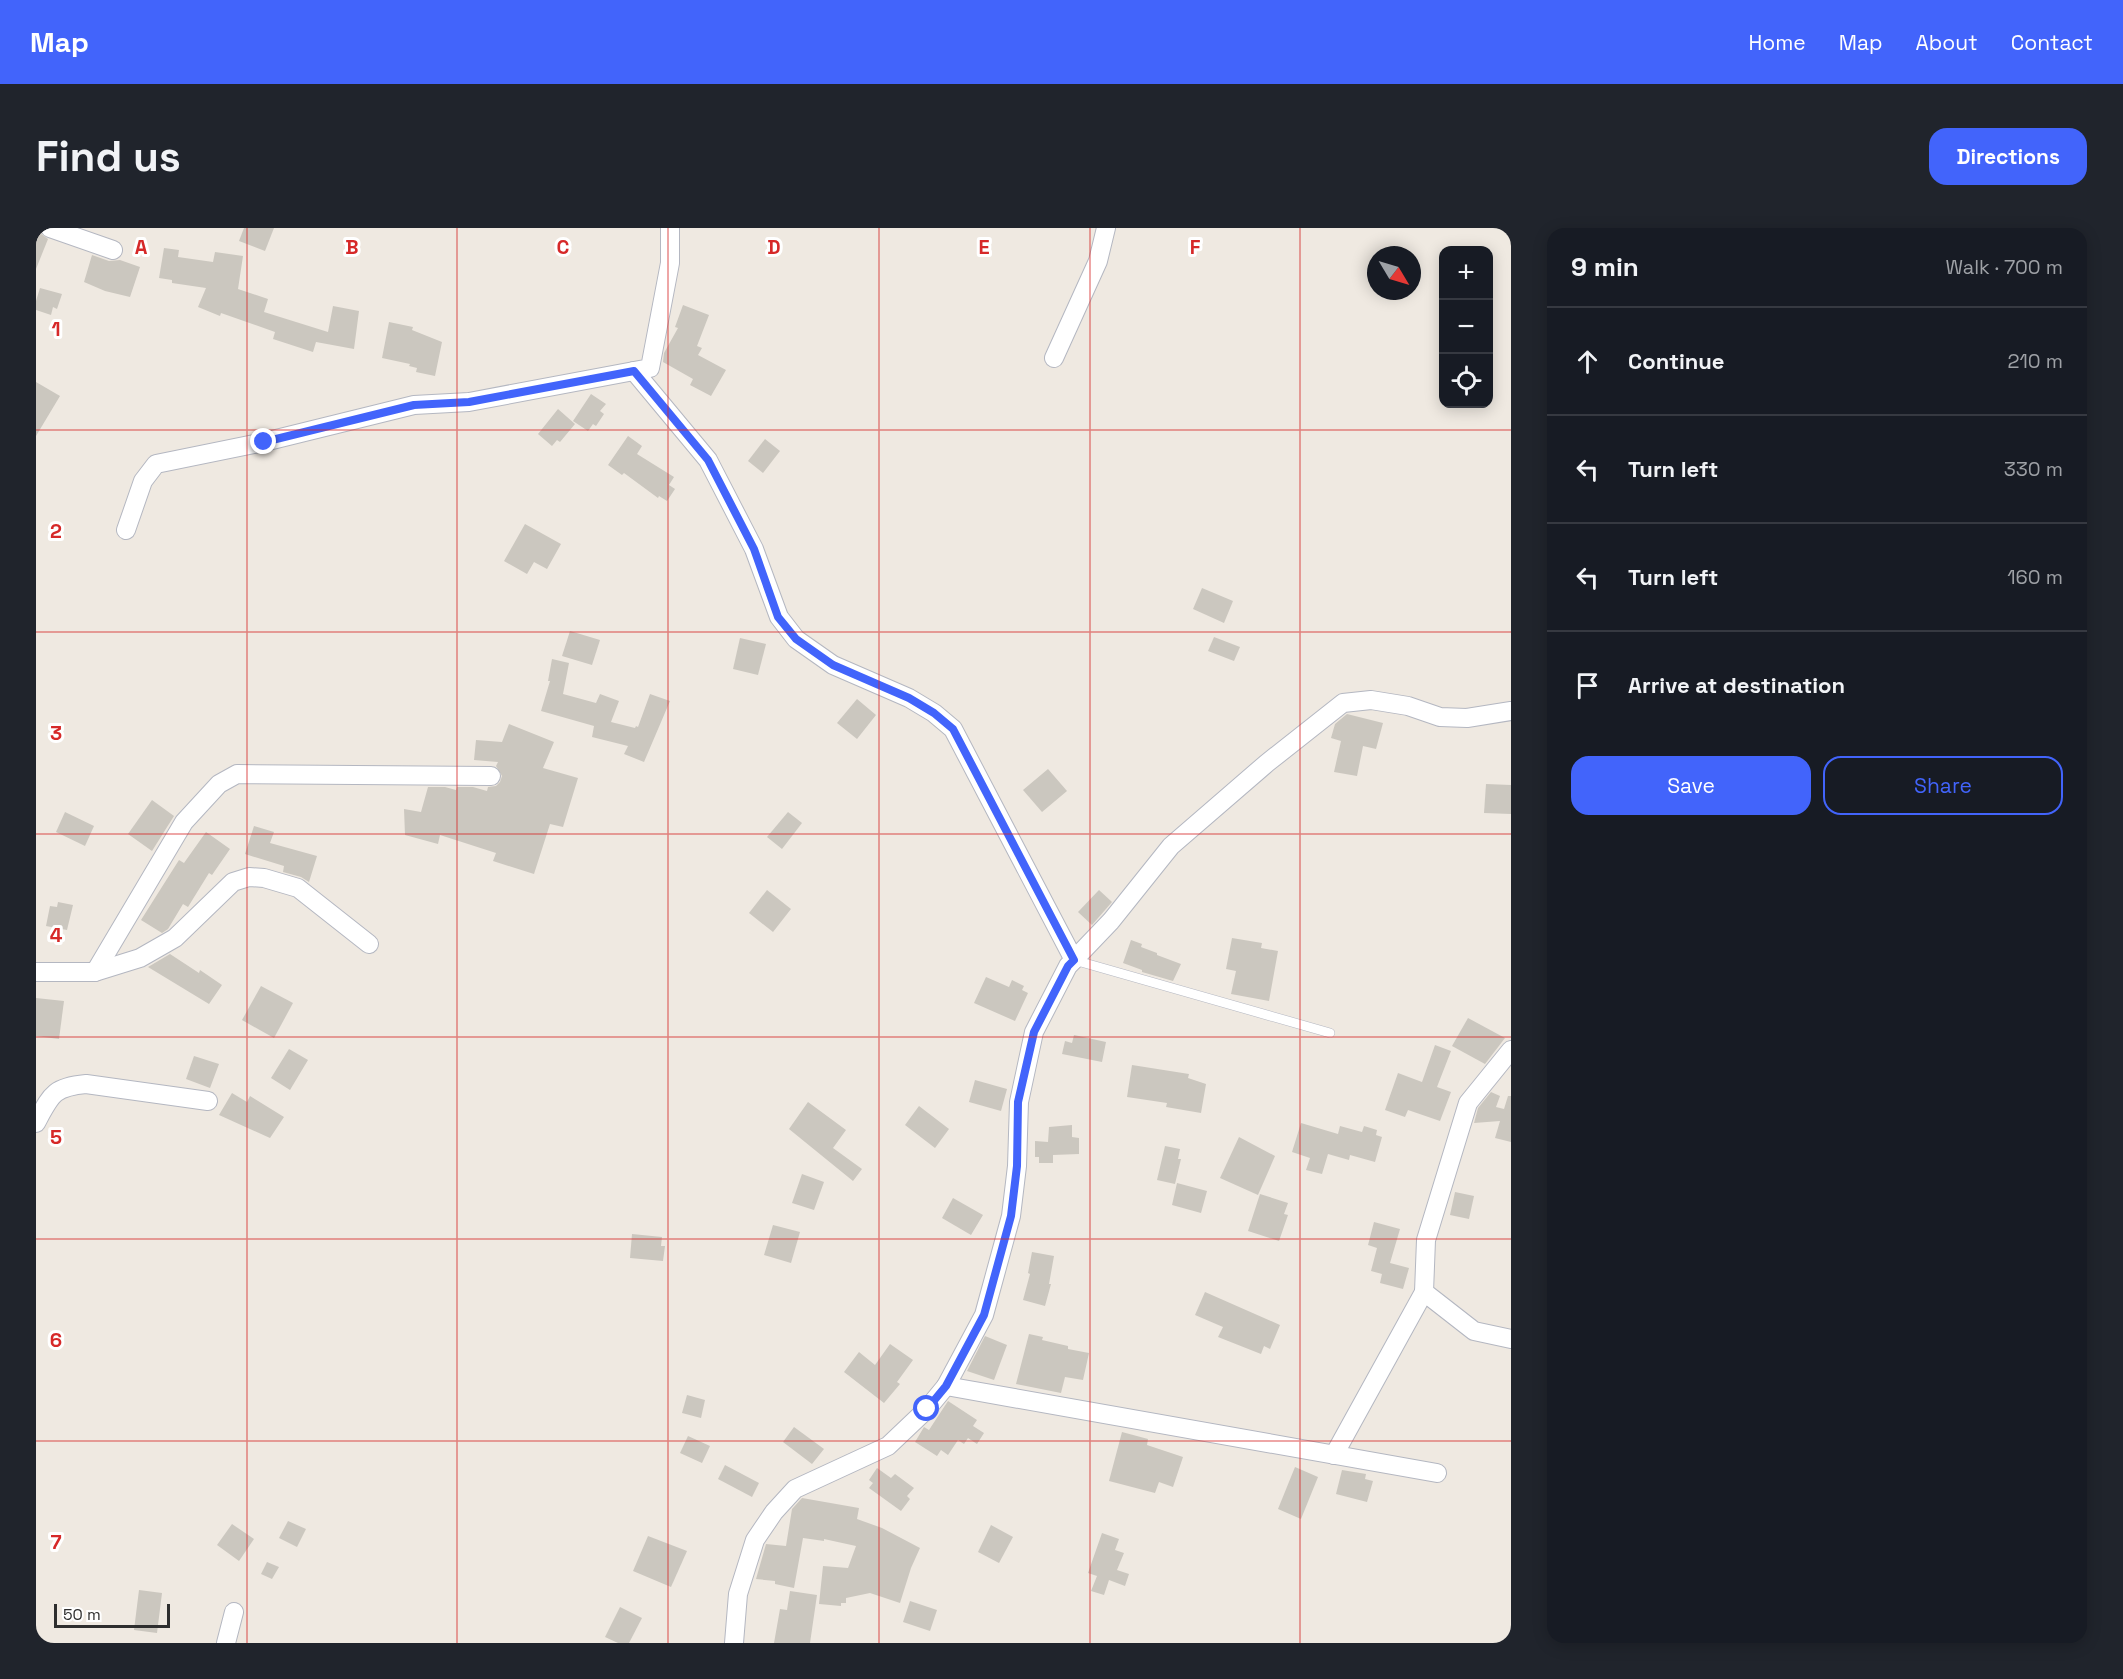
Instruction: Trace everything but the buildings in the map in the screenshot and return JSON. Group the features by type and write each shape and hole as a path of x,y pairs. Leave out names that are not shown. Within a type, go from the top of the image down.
{"street":[{"path":"50,228 113,250"},
{"path":"126,530 142,481 156,464 264,442 414,405 469,402 650,368 670,263 670,228"},
{"path":"1054,357 1098,261 1106,228"},
{"path":"634,371 708,460 754,549 778,617 796,639 833,665 909,698 934,713 953,729 1074,960"},
{"path":"734,1643 738,1594 755,1540 774,1512 795,1489 888,1446 927,1409 946,1386 984,1315 1011,1216 1017,1166 1018,1102 1034,1032 1068,966 1111,921 1171,846 1267,763 1344,703 1371,700 1408,706 1440,717 1467,718 1511,711"},
{"path":"95,972 184,822 219,784 237,774 491,776"},
{"path":"36,972 95,972 140,958 175,938 233,882 249,877 264,878 298,888 369,944"},
{"path":"1334,1455 1424,1292 1426,1240 1468,1103 1511,1050"},
{"path":"36,1123 48,1101 58,1090 86,1084 208,1101"},
{"path":"1424,1292 1474,1331 1511,1339"},
{"path":"946,1386 1437,1473"},
{"path":"226,1643 234,1612"}],"lane":[{"path":"1074,960 1330,1033"}],"route":[{"path":"264,442 414,405 469,402 634,371 708,460 754,549 778,617 796,639 833,665 909,698 934,713 953,729 1074,960 1068,966 1034,1032 1018,1102 1017,1166 1011,1216 984,1315 946,1386 927,1409"}]}
